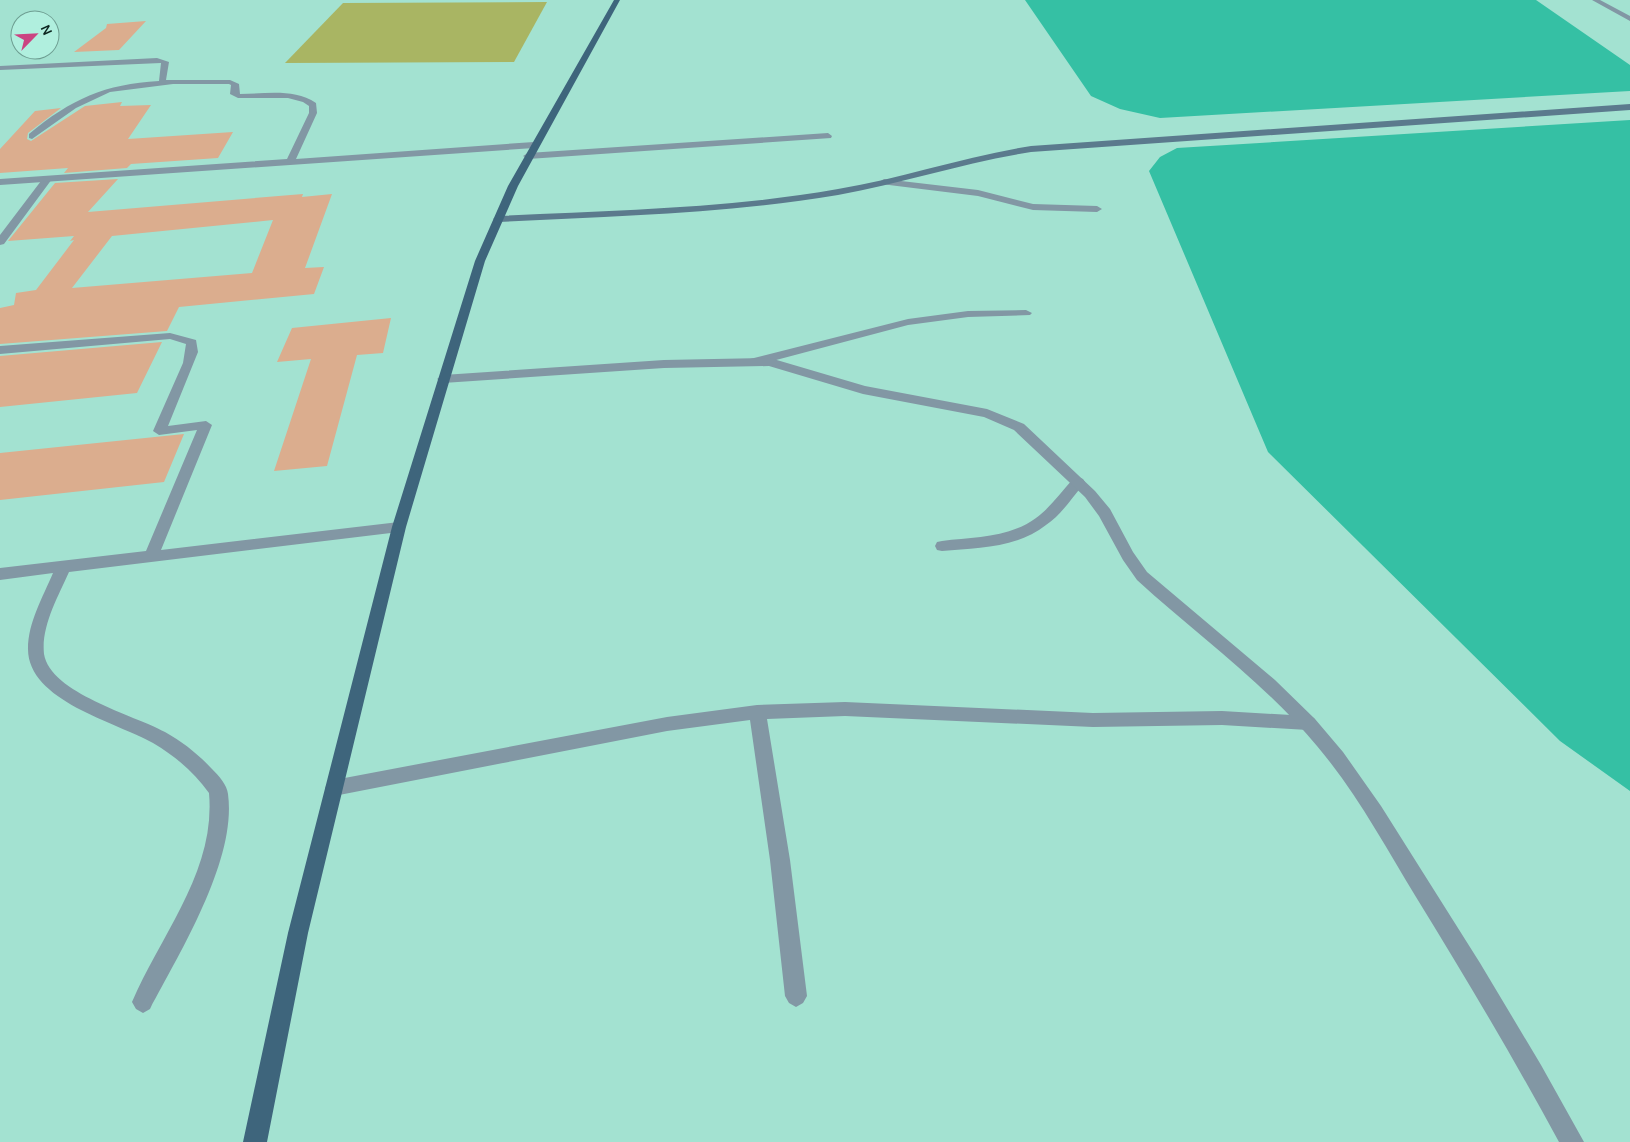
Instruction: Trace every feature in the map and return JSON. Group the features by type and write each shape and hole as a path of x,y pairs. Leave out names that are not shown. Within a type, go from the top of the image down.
{"main road":[{"path":"255,1142 298,933 399,527 480,261 531,151 617,0"}],"street":[{"path":"1595,0 1630,19"},
{"path":"0,68 157,60 165,62 166,67 162,79 170,83"},
{"path":"32,136 61,114 96,95 120,87 170,83 230,82 235,84 234,94 238,96 296,97 307,100 313,105 313,113 290,162"},
{"path":"498,219 771,202 840,192 978,158 1031,149 1630,107"},
{"path":"0,182 290,162 828,136"},
{"path":"0,242 47,179"},
{"path":"884,182 978,193 1032,207 1097,208"},
{"path":"754,362 908,322 968,314 1026,313"},
{"path":"0,350 160,337 183,338 192,342 189,363 159,431 206,425 151,556"},
{"path":"443,379 664,364 754,362 786,366 863,390 954,406 1005,419 1033,438 1078,482 1105,513 1128,556 1142,576 1244,664 1308,724 1332,751 1365,798 1472,967 1572,1142"},
{"path":"942,546 1013,536 1027,531 1041,522 1078,482"},
{"path":"0,574 399,527"},
{"path":"62,567 42,619 36,649 40,670 56,687 182,752 203,770 218,791 219,823 209,860 187,917 142,1002"},
{"path":"334,788 667,724 757,712 864,709 1093,720 1222,718 1308,724"},
{"path":"757,712 780,860 796,996"}],"shaded area":[{"path":"1025,0 1536,0 1630,65 1630,91 1160,118 1120,109 1091,96"},
{"path":"547,2 514,62 285,63 343,3"},
{"path":"1630,120 1630,791 1560,741 1268,452 1149,171 1160,157 1177,148"}],"building":[{"path":"146,21 119,50 74,52 106,28 107,24"},
{"path":"122,102 120,106 151,105 128,139 233,132 218,158 131,164 127,168 64,173 68,168 0,173 0,149 35,111 61,108 28,133 27,139 31,141 85,106"},
{"path":"118,179 88,212 303,194 302,197 332,194 305,268 324,267 314,294 179,307 167,331 0,344 0,308 14,305 16,293 36,290 74,240 70,241 74,236 8,241 55,183","holes":["273,220 252,273 72,288 112,236"]},
{"path":"391,318 383,353 357,355 327,466 274,471 311,359 277,362 292,328"},
{"path":"162,342 137,393 0,407 0,356"},
{"path":"184,434 164,482 0,500 0,453"}]}
